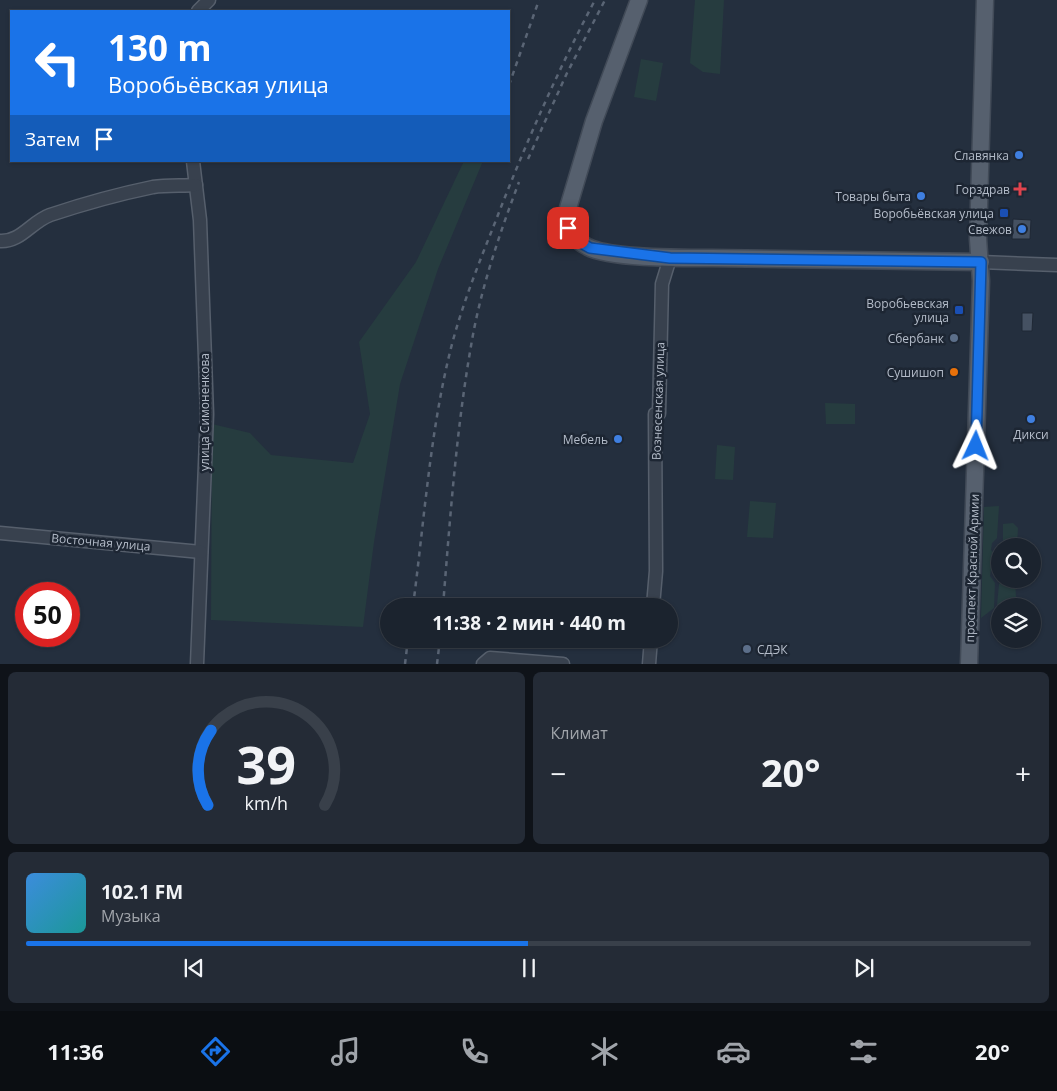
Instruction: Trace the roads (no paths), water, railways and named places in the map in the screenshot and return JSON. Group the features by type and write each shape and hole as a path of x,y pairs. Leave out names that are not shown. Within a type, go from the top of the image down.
{"main road":[{"path":"639,0 592,128 566,215 568,228 576,240 590,248 670,258 981,262"},
{"name":"проспект Красной Армии","path":"981,262 978,239 985,0"},
{"name":"проспект Красной Армии","path":"969,664 981,262 985,239 995,0"}],"street":[{"path":"199,10 209,0"},
{"name":"улица Симоненкова","path":"193,162 200,220 207,414 197,664"},
{"path":"0,241 8,242 20,236 47,216 87,204 155,187 196,186"},
{"name":"Вознесенская улица","path":"654,598 656,571 655,414 659,413 662,284 670,258"},
{"path":"981,262 1057,265"},
{"name":"Восточная улица","path":"0,533 202,552"},
{"path":"649,664 650,648"},
{"path":"483,664 490,658 563,664"}],"railway":[{"path":"510,82 539,0"},
{"path":"414,598 437,414 459,318 483,252 530,136 595,0"},
{"path":"528,159 567,73 605,0"},
{"path":"444,598 457,443 471,346 479,305 491,263 519,182"},
{"path":"405,664 407,648"},
{"path":"437,664 439,648"}],"place":[{"name":"Славянка","path":"1019,155"},
{"name":"Горздрав","path":"1020,189"},
{"name":"Товары быта","path":"921,196"},
{"name":"Воробьёвская улица","path":"1004,213"},
{"name":"Свежов","path":"1022,229"},
{"name":"Воробьевская улица","path":"959,310"},
{"name":"Сбербанк","path":"954,338"},
{"name":"Сушишоп","path":"954,372"},
{"name":"Дикси","path":"1031,419"},
{"name":"Мебель","path":"618,439"},
{"name":"СДЭК","path":"747,649"}]}
